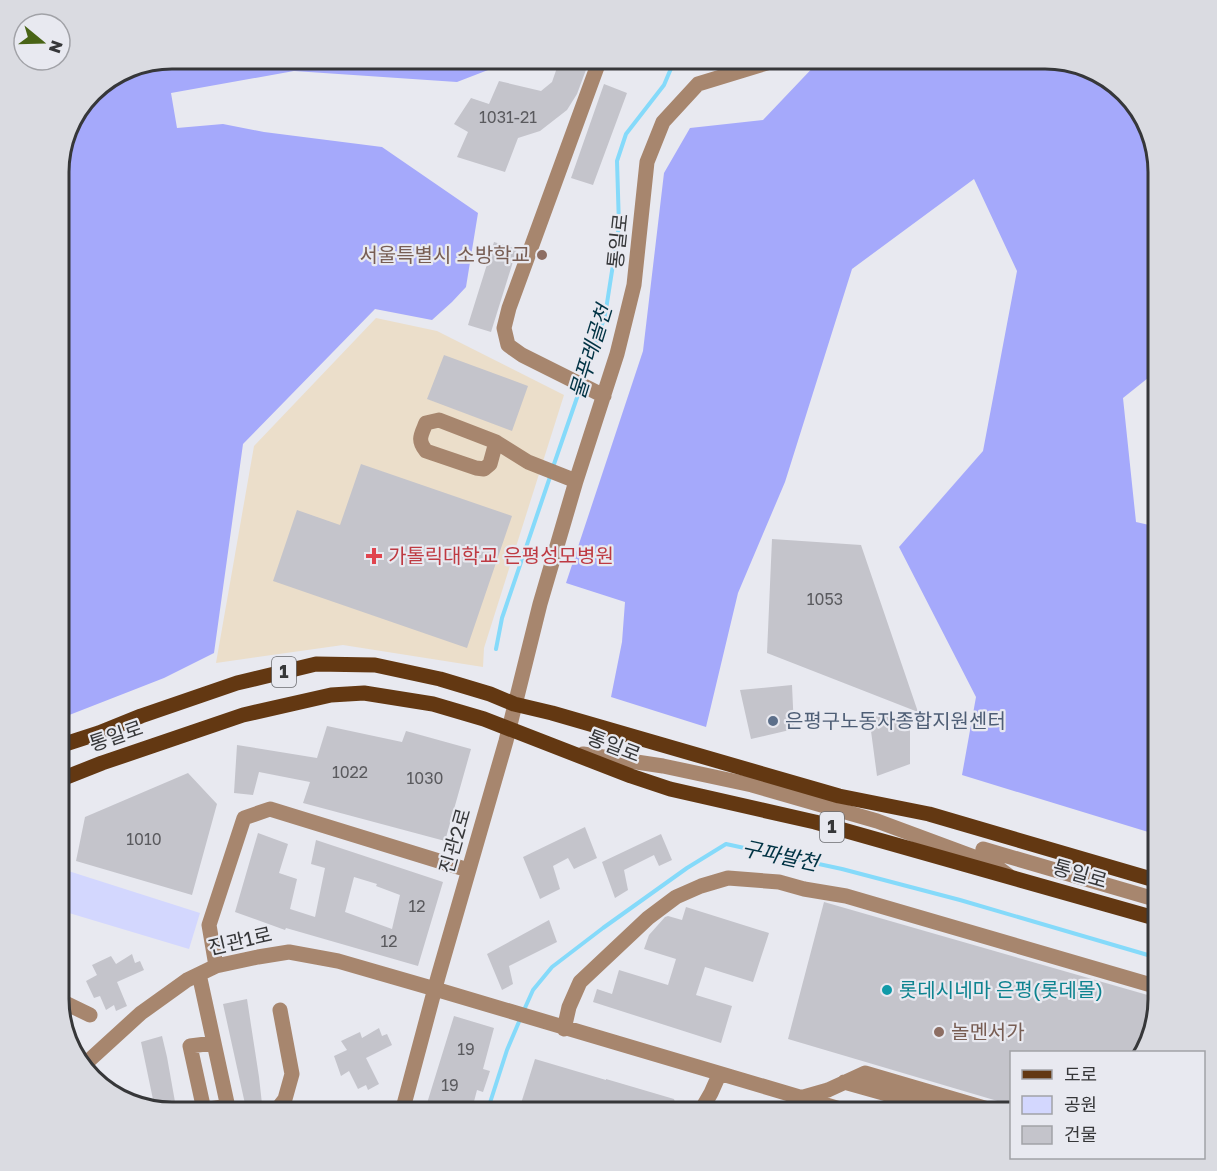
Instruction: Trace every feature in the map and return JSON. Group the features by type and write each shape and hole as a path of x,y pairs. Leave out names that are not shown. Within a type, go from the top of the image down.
{"main road":[{"name":"통일로","path":"69,743 237,683 316,664 375,665 440,679 514,704 839,796 929,814 1148,878"},
{"name":"통일로","path":"69,776 243,715 331,695 364,693 433,704 484,719 670,789 815,822 1148,916"}],"street":[{"path":"596,69 509,308 504,328 508,345 522,355 597,393"},
{"name":"통일로","path":"514,704 571,479 597,393 617,354 634,285 647,162 663,122 698,84 749,69"},
{"path":"496,442 490,464 484,469 426,451 421,445 420,437 426,423 439,420 496,442 528,462 571,479"},
{"name":"진관2로","path":"405,1102 514,704"},
{"path":"69,747 99,733"},
{"path":"574,753 663,766 752,785 877,821 993,864 1009,876"},
{"path":"839,796 880,813 1000,855 1148,897"},
{"path":"216,966 209,925 244,818 270,809 468,870"},
{"path":"564,1029 569,1007 580,982 648,918 676,897 728,878 780,882 804,889 846,896 1148,984"},
{"name":"진관1로","path":"89,1060 141,1013 187,980 216,966 258,957 289,952 338,961 435,989"},
{"path":"199,974 227,1102"},
{"path":"435,989 813,1102"},
{"path":"69,1005 90,1015"},
{"path":"280,1010 292,1074 283,1102"},
{"path":"202,1102 190,1046 214,1043"},
{"path":"800,1098 828,1090 865,1073 961,1102"},
{"path":"706,1102 719,1074"},
{"path":"844,1082 913,1102"}],"shaded area":[{"path":"172,69 491,69 457,82 294,71 171,93 177,128 223,124 264,132 382,147 478,213 466,287 452,302 432,320 375,309 243,444 214,653 164,678 69,715 69,166 80,127 90,109 115,86 152,71"},
{"path":"811,69 1045,69 1065,71 1102,86 1118,99 1131,115 1140,133 1148,166 1148,378 1123,398 1136,522 1148,525 1148,832 962,775 976,697 899,547 983,451 1017,271 974,179 852,269 785,482 738,593 706,727 611,697 622,642 625,602 566,583 643,351 664,173 690,128 763,120"},
{"name":"가톨릭대학교 은평성모병원","path":"376,318 437,331 564,395 484,648 483,667 343,645 216,663 254,446"}],"green space":[{"path":"69,871 200,913 189,949 69,913"}],"building":[{"path":"557,69 586,69 577,94 567,110 540,131 518,138 505,172 457,157 468,132 454,124 471,98 489,104 499,81 541,91 552,82"},
{"path":"604,84 627,93 593,185 571,178"},
{"path":"494,242 517,249 491,332 468,325"},
{"path":"444,355 528,386 512,431 427,399"},
{"path":"361,464 512,516 467,648 273,581 297,510 340,525"},
{"path":"772,539 861,545 918,712 767,653"},
{"path":"792,685 794,729 751,739 740,690"},
{"path":"869,716 910,717 910,764 877,776"},
{"path":"327,726 402,742 406,731 471,749 445,841 303,803 310,782 259,772 253,795 234,793 237,745 317,758"},
{"path":"188,773 217,804 192,895 76,861 85,817"},
{"path":"585,827 597,858 574,869 568,858 553,866 560,889 540,899 523,857"},
{"path":"258,833 288,844 279,873 297,879 290,909 315,917 325,868 311,864 316,840 443,882 418,966 286,928 285,930 235,912","holes":["354,877 377,884 376,886 400,895 392,929 345,912"]},
{"path":"661,834 672,860 659,866 654,855 624,870 628,890 615,898 602,862"},
{"path":"824,902 1148,995 1146,1019 1134,1051 1010,1051 1010,1102 1001,1102 788,1039"},
{"path":"686,907 769,933 753,982 705,967 696,995 732,1006 721,1043 593,1002 597,989 612,994 619,970 668,985 676,959 644,949 649,935 665,917 682,920"},
{"path":"549,920 557,942 509,966 513,984 502,990 487,954"},
{"path":"132,954 135,963 140,961 144,970 117,982 127,1006 116,1011 114,1005 106,1010 100,996 94,998 86,981 97,975 92,965 111,956 116,964"},
{"path":"247,999 262,1102 245,1102 223,1004"},
{"path":"454,1016 494,1028 483,1069 490,1071 483,1092 477,1090 474,1102 427,1102"},
{"path":"379,1028 382,1036 387,1034 392,1045 366,1058 379,1084 368,1090 366,1085 358,1089 349,1071 341,1076 334,1056 347,1050 341,1041 360,1032 362,1038"},
{"path":"162,1036 175,1102 153,1100 141,1042"},
{"path":"535,1059 674,1099 675,1102 521,1102"}],"waterway":[{"name":"물푸레골천","path":"582,381 605,316 619,226 617,161 626,134 664,85 671,69"},
{"name":"물푸레골천","path":"553,467 580,389"},
{"name":"물푸레골천","path":"496,649 502,618 551,474"},
{"name":"구파발천","path":"524,1010 533,990 552,967 687,868 726,844 842,869 960,900 1148,955"},
{"name":"구파발천","path":"490,1102 507,1050 521,1017"}],"place":[{"name":"서울특별시 소방학교","path":"542,255"},
{"name":"가톨릭대학교 은평성모병원","path":"374,556"},
{"name":"은평구노동자종합지원센터","path":"773,721"},
{"name":"롯데시네마 은평(롯데몰)","path":"887,990"},
{"name":"놀멘서가","path":"939,1032"}]}
